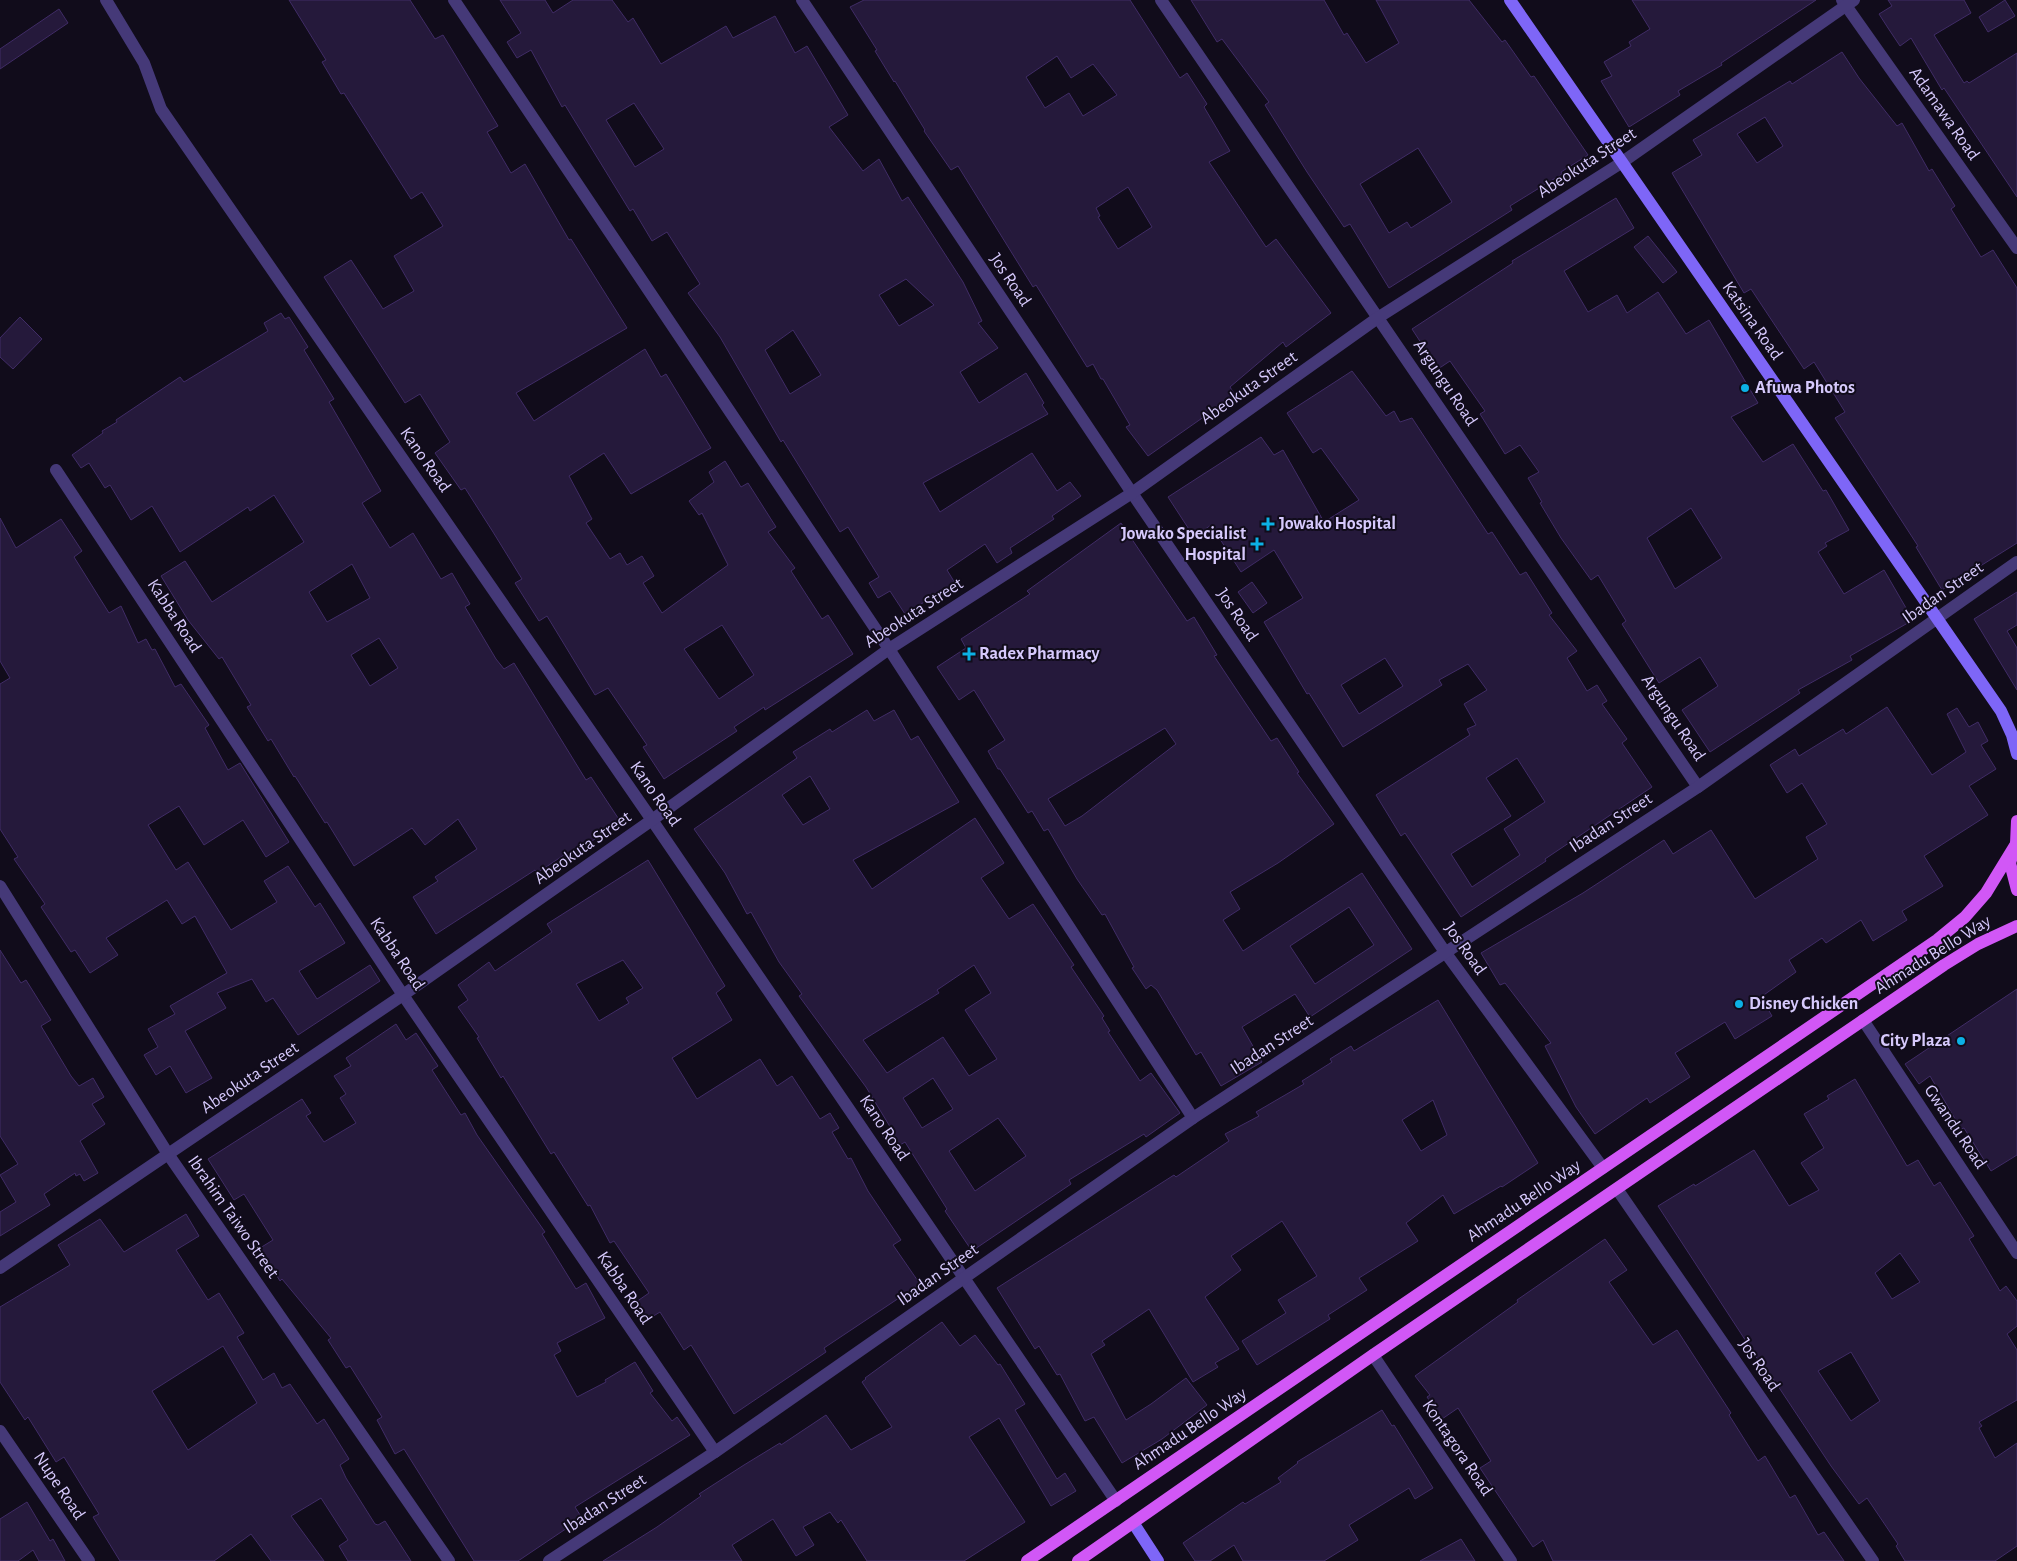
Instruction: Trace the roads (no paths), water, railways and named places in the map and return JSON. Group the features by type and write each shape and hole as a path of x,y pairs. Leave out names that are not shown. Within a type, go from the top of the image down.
{"main road":[{"path":"2017,821 2016,844 2010,863 2017,890"},
{"name":"Ahmadu Bello Way","path":"1027,1561 1937,940 1965,917 1986,893 2016,844"},
{"name":"Ahmadu Bello Way","path":"1078,1561 1134,1524 1373,1355 1863,1020 1978,944 2017,926"}],"street":[{"name":"Kano Road","path":"106,0 144,63 161,109 652,820 1116,1501"},
{"path":"454,0 889,649 1193,1118"},
{"name":"Jos Road","path":"802,0 1132,493 1445,952 1603,1168"},
{"name":"Argungu Road","path":"1161,0 1698,787"},
{"name":"Katsina Road","path":"1510,0 2001,711 2017,728"},
{"name":"Abeokuta Street","path":"0,1268 403,996 889,649 1132,493 1379,317 1621,163 1847,2"},
{"name":"Adamawa Road","path":"1847,2 2017,248"},
{"name":"Kabba Road","path":"56,470 403,996 715,1452"},
{"name":"Ibadan Street","path":"549,1561 715,1452 1193,1118 1698,787 2017,562"},
{"name":"Katsina Road","path":"2001,711 2012,736 2017,754"},
{"name":"Ibrahim Taiwo Street","path":"0,886 168,1154 449,1561"},
{"name":"Gwandu Road","path":"1863,1020 2017,1253"},
{"name":"Jos Road","path":"1617,1188 1873,1561"},
{"name":"Kontagora Road","path":"1373,1355 1511,1561"},
{"name":"Nupe Road","path":"0,1431 89,1561"},
{"path":"1134,1524 1158,1561"}],"place":[{"name":"Afuwa Photos","path":"1745,388"},
{"name":"Jowako Hospital","path":"1268,524"},
{"name":"Jowako Specialist Hospital","path":"1257,544"},
{"name":"Radex Pharmacy","path":"969,654"},
{"name":"Disney Chicken","path":"1739,1004"},
{"name":"City Plaza","path":"1961,1041"}]}
